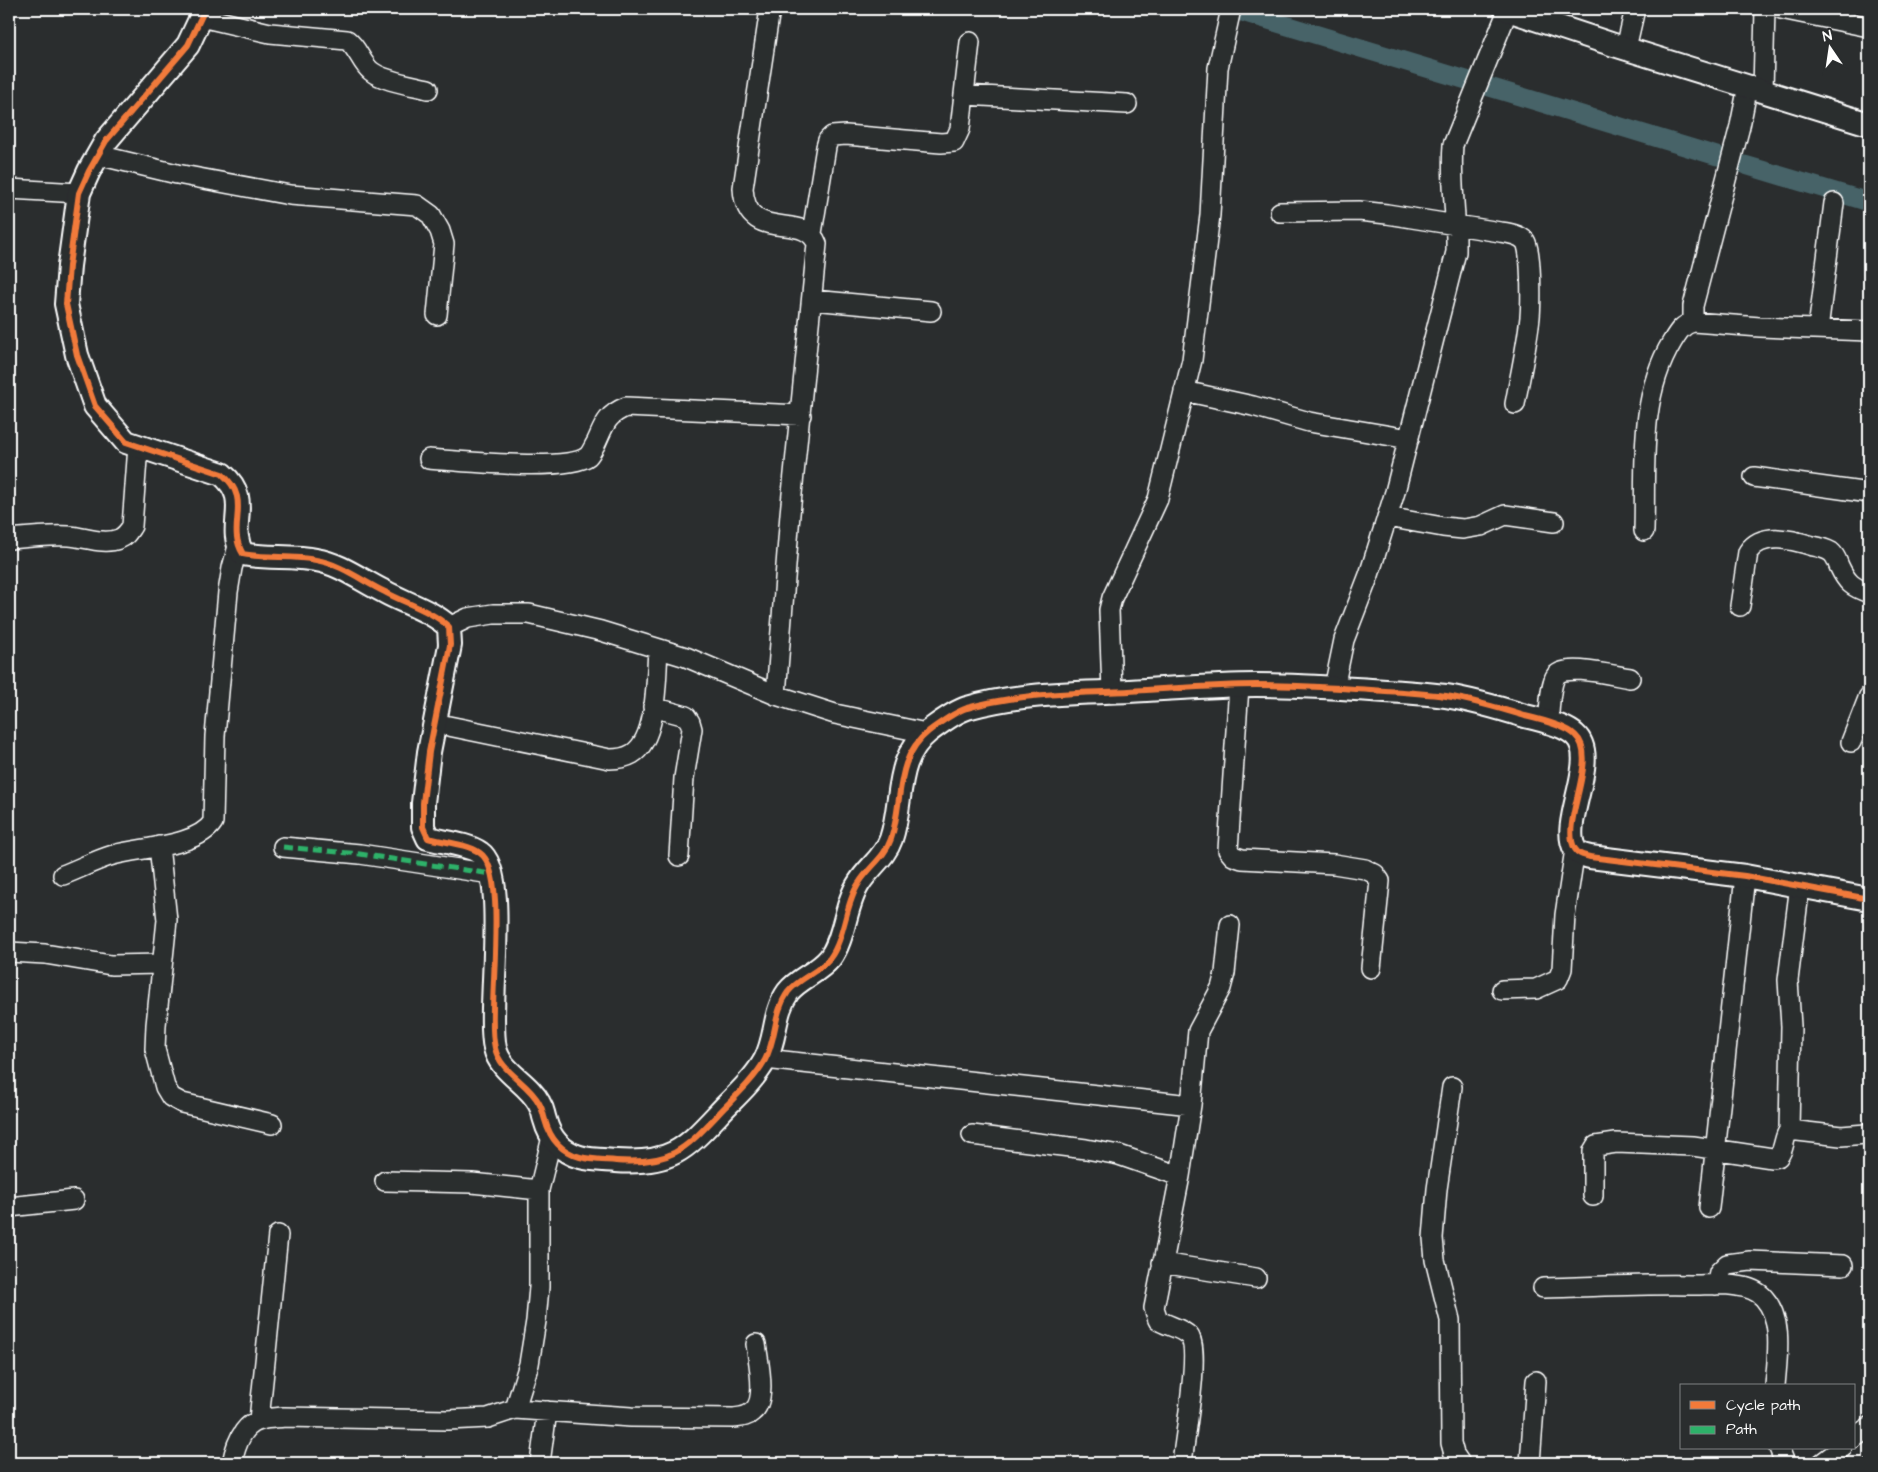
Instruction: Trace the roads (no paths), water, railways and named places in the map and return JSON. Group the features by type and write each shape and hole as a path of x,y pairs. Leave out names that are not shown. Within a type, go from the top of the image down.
{"street":[{"path":"769,9 743,198 747,210 760,221 812,233"},
{"path":"1626,48 1635,9"},
{"path":"1693,322 1693,306 1740,126 1756,88 1765,9"},
{"path":"1780,9 1869,27"},
{"path":"63,875 110,856 188,840 208,830 212,822 215,736 228,592 238,546 238,499 236,489 231,481 222,474 126,442 95,406 77,355 66,304 69,266 80,193 106,141 188,45 204,13 270,33 347,40 354,45 370,71 390,79 428,89"},
{"path":"1112,692 1109,628 1111,604 1158,499 1192,360 1208,225 1218,68 1229,14"},
{"path":"1334,688 1344,640 1369,575 1387,516 1456,252 1457,226 1451,166 1452,145 1476,92 1505,16 1626,48 1869,124"},
{"path":"776,695 789,524 813,300 817,244 812,233 828,140 832,136 846,135 941,143 954,142 960,129 970,42"},
{"path":"964,94 1127,104"},
{"path":"98,155 177,174 290,195 417,205 431,215 440,231 444,244 437,315"},
{"path":"9,189 80,193"},
{"path":"1818,329 1834,203"},
{"path":"1280,212 1359,211 1387,214 1516,235 1525,241 1528,249 1530,317 1515,404"},
{"path":"813,300 931,311"},
{"path":"1644,531 1649,404 1654,380 1678,331 1686,324 1693,322 1760,327 1869,331"},
{"path":"1184,390 1253,406 1309,422 1408,439"},
{"path":"429,459 528,465 570,463 582,460 590,455 608,418 615,411 626,407 801,415"},
{"path":"10,539 70,536 104,541 117,540 126,536 132,526 138,446"},
{"path":"1754,477 1869,493"},
{"path":"1387,516 1443,528 1463,529 1481,526 1505,515 1554,522"},
{"path":"1740,606 1748,552 1759,541 1768,539 1798,541 1831,552 1836,558 1846,580 1851,585 1869,593"},
{"path":"238,546 244,554 253,556 300,557 319,560 342,568 384,592 441,619 449,626 450,645 429,752 423,804 423,828 428,838 466,847 478,851 485,856 491,874 496,910 493,1030 495,1051 503,1066 519,1079 538,1101 542,1107 546,1125 560,1148 580,1158 645,1162 668,1157 693,1141 745,1086 766,1059 773,1037 778,1010 786,995 797,983 817,971 833,954 859,883 876,865 890,844 896,821 902,777 909,753 926,733 962,709 1002,700 1041,694 1239,686 1334,688 1450,697 1528,716 1574,734 1582,744 1584,754 1580,792 1572,825 1572,841 1575,849 1565,915 1562,969 1558,979 1536,989 1502,990"},
{"path":"449,626 468,618 494,614 529,614 601,631 686,658 776,695 835,714 926,733"},
{"path":"434,723 610,759 623,758 634,753 642,745 651,723 658,649"},
{"path":"1548,724 1554,683 1556,675 1560,671 1575,670 1630,678"},
{"path":"1239,686 1228,850 1233,856 1242,859 1334,864 1365,869 1375,874 1380,881 1371,968"},
{"path":"1852,742 1869,696"},
{"path":"653,707 686,716 692,729 684,778 679,856"},
{"path":"159,846 167,920 155,1049 165,1086 171,1097 182,1102 272,1124"},
{"path":"283,847 360,854 491,874"},
{"path":"1575,849 1590,858 1745,876 1869,898"},
{"path":"1708,1208 1716,1150 1745,876"},
{"path":"1593,1196 1592,1161 1593,1151 1596,1146 1625,1143 1693,1146 1758,1156 1778,1157 1781,1154 1786,1134 1789,1130 1791,1026 1788,980 1800,885"},
{"path":"1182,1463 1194,1350 1189,1336 1158,1320 1154,1308 1180,1176 1191,1105 1198,1032 1221,988 1225,973 1230,925"},
{"path":"9,952 45,954 111,965 162,964"},
{"path":"766,1059 1191,1105"},
{"path":"1452,1087 1437,1189 1433,1238 1435,1260 1450,1320 1451,1443 1454,1454 1460,1463"},
{"path":"1789,1130 1841,1136 1856,1136 1869,1132"},
{"path":"972,1135 1119,1155 1180,1176"},
{"path":"515,1409 530,1364 536,1321 539,1287 540,1190 552,1137"},
{"path":"385,1181 472,1183 540,1190"},
{"path":"9,1207 74,1200"},
{"path":"258,1420 278,1235"},
{"path":"1716,1285 1719,1272 1727,1264 1750,1262 1843,1265"},
{"path":"1162,1263 1256,1278"},
{"path":"1543,1288 1674,1284 1735,1285 1753,1289 1763,1296 1770,1306 1778,1341 1775,1384"},
{"path":"232,1463 236,1446 245,1430 258,1420 284,1417 448,1420 488,1418 515,1409 631,1417 745,1417 754,1411 761,1395 756,1344"},
{"path":"1530,1463 1536,1381"},
{"path":"540,1463 547,1411"},
{"path":"1856,1437 1869,1427"},
{"path":"1780,1450 1785,1463"},
{"path":"1822,1463 1839,1450"}],"waterway":[{"path":"1232,9 1717,156"},
{"path":"1745,165 1869,202"}],"railway":[{"path":"1864,1463 1869,1460"}]}
